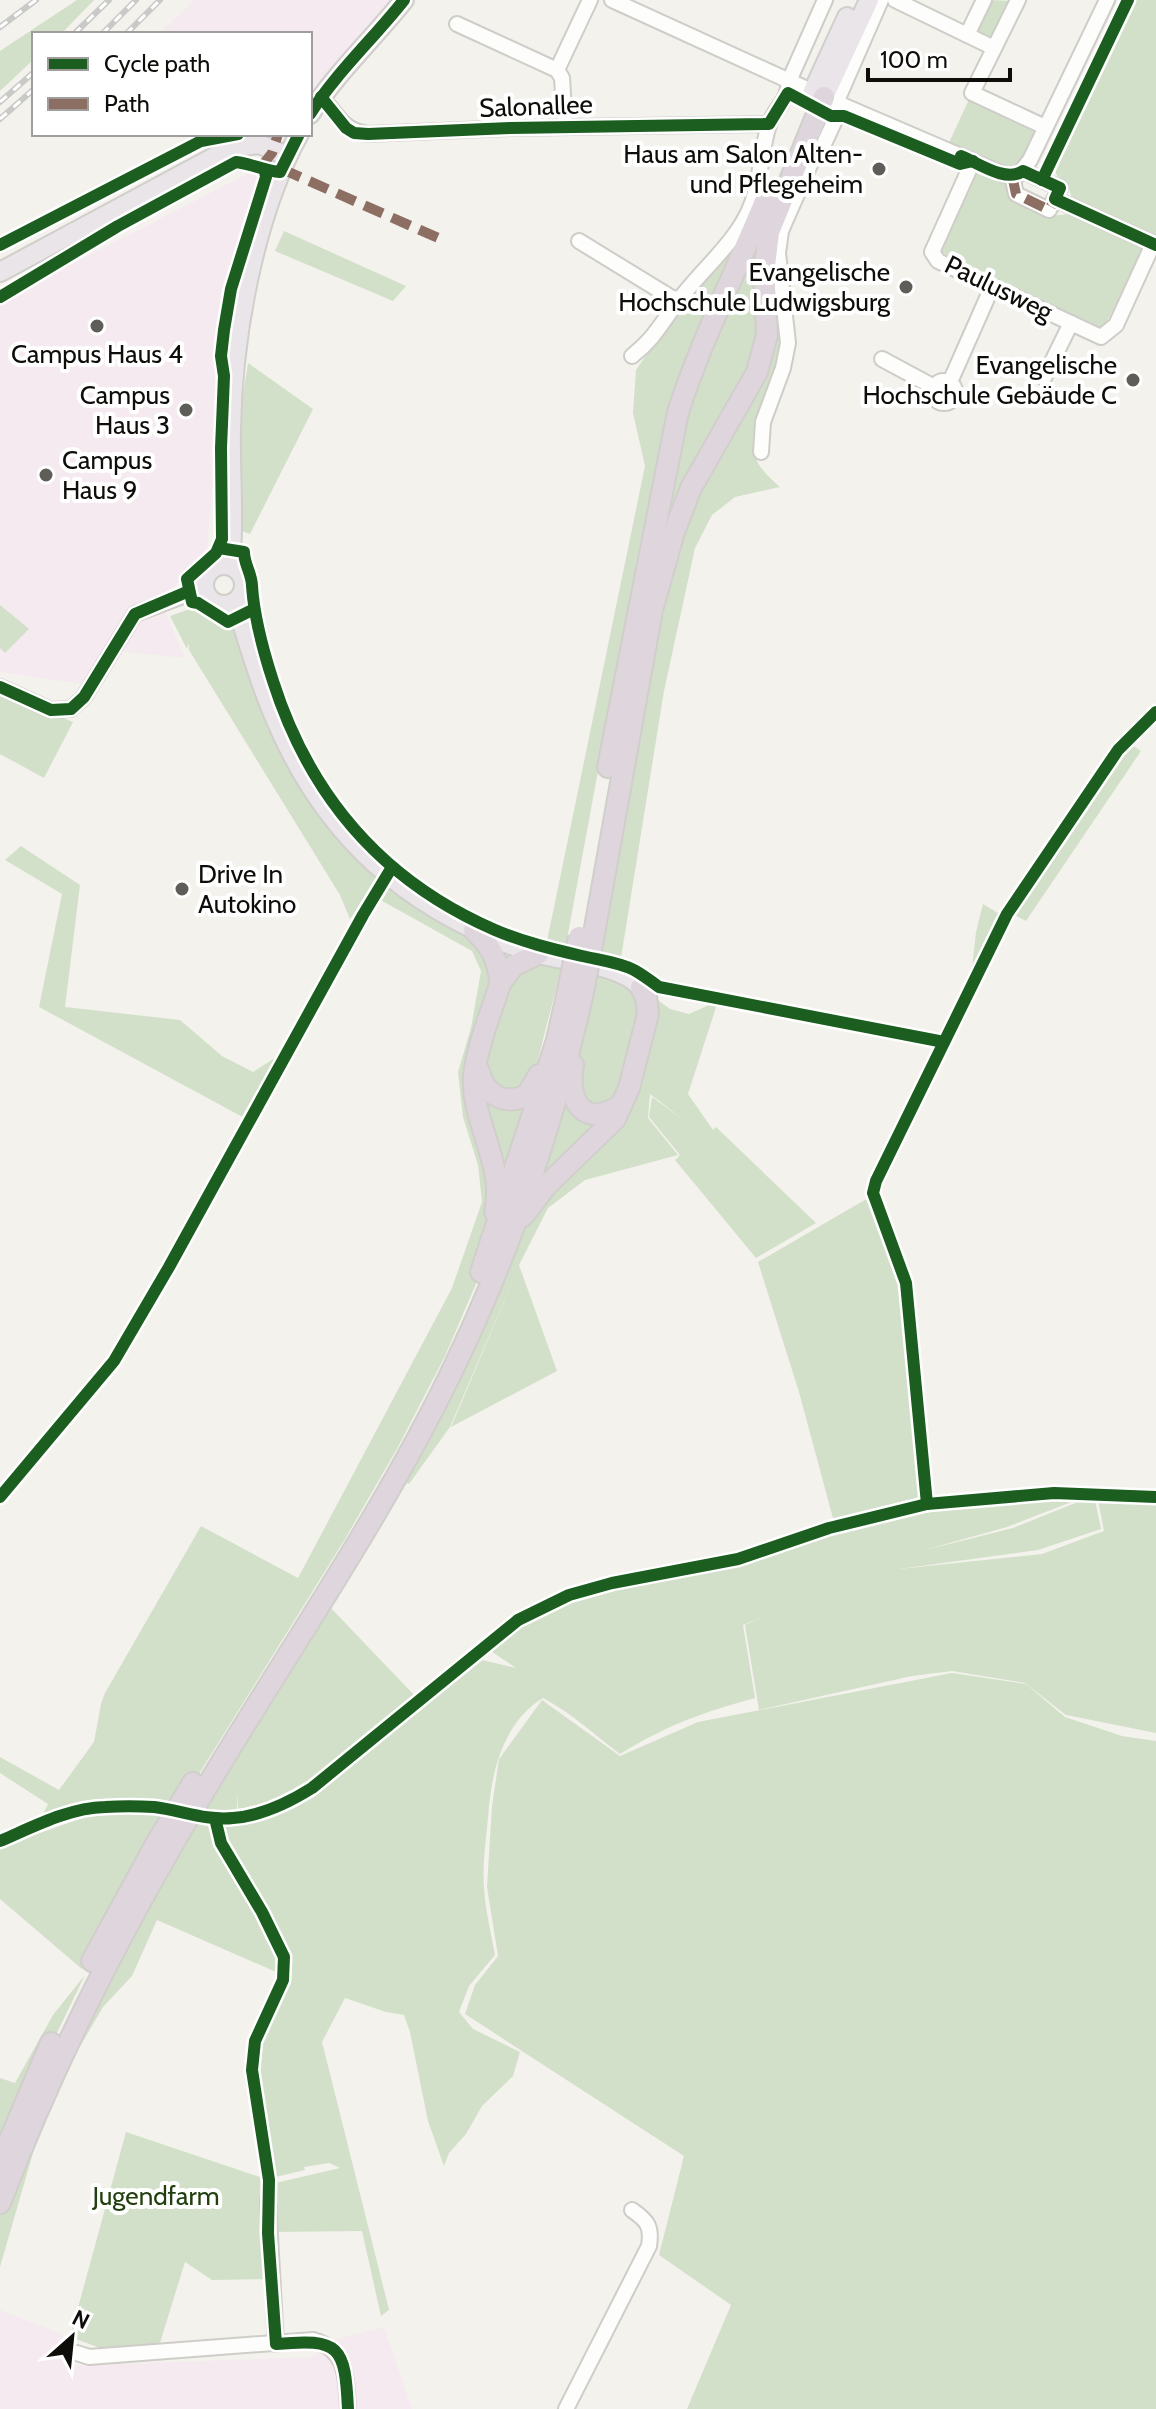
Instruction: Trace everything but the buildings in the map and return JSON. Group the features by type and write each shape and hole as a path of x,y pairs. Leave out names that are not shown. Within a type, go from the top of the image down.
{"highway":[{"path":"586,938 619,702 666,463 692,367 829,99"},
{"path":"204,1778 350,1557 410,1452 454,1366 513,1229 564,1042 652,610 674,532 691,488 757,372 767,335 764,274 769,232 829,99"},
{"path":"474,930 495,956 500,984"},
{"path":"488,1256 497,1204 495,1173 478,1110 474,1077 500,984 513,966 538,954"},
{"path":"513,1229 547,1185 615,1119 629,1088 648,1014 646,997 641,988"},
{"path":"477,1061 481,1082 488,1091 499,1099 520,1099 533,1088 547,1053 564,1042"},
{"path":"564,1042 574,1057 571,1086 574,1099 581,1108 591,1115 602,1114 622,1104"},
{"path":"0,2163 71,2001 345,1539 445,1356 488,1256 564,1042"},
{"path":"0,2203 32,2122 86,2002 163,1847"}],"main road":[{"path":"312,111 404,0"},
{"path":"829,99 855,0"},
{"path":"829,99 869,0"},
{"path":"230,565 233,519 231,430 237,342 255,257 280,172 298,136"},
{"path":"0,272 233,147 259,144 287,156"},
{"path":"223,564 230,565 240,573 243,592 235,602 216,603 204,588 204,581 211,569 223,564"},
{"path":"235,602 275,719 293,755 324,807 368,859 388,877 474,930 538,954 622,973 641,988"}],"street":[{"path":"557,70 590,0"},
{"path":"632,356 652,340 679,299 737,233 746,218 753,200 769,124 788,93 789,81 825,0"},
{"path":"761,452 763,422 783,368 788,343 778,253 781,231 813,158 823,146 829,99 881,0"},
{"path":"895,0 994,48"},
{"path":"967,35 984,0"},
{"path":"1018,0 972,93 1045,127"},
{"path":"621,2 789,81 1005,175 1017,173 1060,188 1049,210 1016,194 1017,173 1045,127 1107,0"},
{"path":"457,24 557,70 562,78 565,127"},
{"name":"Salonallee","path":"323,94 346,128 354,133 368,134 769,124"},
{"name":"Paulusweg","path":"973,161 932,252 938,261 992,287 1101,337 1116,325 1155,245"},
{"path":"1055,199 1155,245"},
{"path":"579,241 672,298 679,299"},
{"path":"950,382 992,287"},
{"name":"Paulusweg","path":"1044,378 1071,323"},
{"path":"882,359 934,387"},
{"path":"934,387 941,381 950,382"},
{"path":"934,387 935,399 939,403 948,403 956,394 950,382"},
{"path":"0,687 51,710 71,709 84,697 135,614 204,588"},
{"path":"268,2200 276,2344"},
{"path":"566,2409 649,2246 651,2231 647,2220 632,2210"},
{"path":"77,2353 89,2357 313,2340 332,2349 344,2364 348,2409"}],"shaded area":[{"path":"194,0 404,0 312,93 312,32 161,32"},
{"path":"261,167 265,171 235,278 225,337 207,548 161,602 185,658 116,651 98,686 0,672 0,301"},
{"path":"0,2310 62,2334 64,2366 313,2357 333,2340 384,2327 412,2409 0,2409"}],"green space":[{"path":"77,0 94,0 63,32 32,32 32,61 0,91 0,51"},
{"path":"990,0 1012,1 992,42 974,33"},
{"path":"1132,0 1156,0 1156,243 1074,205 1068,185 1057,176 1054,166"},
{"path":"972,93 1045,127 1013,200 1049,216 1070,214 1146,247 1102,331 941,252 975,171 946,149"},
{"path":"763,223 761,336 749,372 646,592 672,466 699,369"},
{"path":"744,230 701,323 672,399 640,543 565,950 546,946 645,466 633,413 636,370 684,300"},
{"path":"284,231 406,286 393,301 275,251"},
{"path":"771,248 782,313 782,349 760,408 753,438 758,463 780,487 735,497 712,515 695,548 664,691 620,964 595,959 649,646 691,505 763,374"},
{"path":"248,363 313,409 250,534 242,531 236,440"},
{"path":"207,603 234,611 239,627 225,626 239,629 301,782 379,880 350,919 340,895 189,650 189,643 187,649 170,616"},
{"path":"0,605 29,629 5,653 0,648"},
{"path":"0,691 73,722 44,778 0,754"},
{"path":"1127,742 1141,751 1026,921 1011,913"},
{"path":"21,846 80,885 65,1007 180,1020 222,1056 253,1072 278,1056 343,937 352,935 250,1121 39,1007 62,894 5,860"},
{"path":"388,877 495,956 477,1061 495,1173 488,1256 445,1356 398,1447 345,1539 176,1811 126,1802 80,1806 73,1812 44,1822 43,1814 48,1804 0,1773 0,1757 59,1790 94,1742 105,1693 201,1526 298,1578 452,1288 482,1202 478,1165 463,1117 458,1072 471,1028 481,971 472,951 375,897"},
{"path":"983,904 1001,915 971,978 976,932"},
{"path":"534,964 561,969 534,1075 517,1095 499,1093 486,1079 484,1058 514,975"},
{"path":"593,976 619,981 640,997 641,1018 617,1099 594,1110 573,1083 577,1047"},
{"path":"651,995 670,1009 689,1014 718,1001 688,1094 713,1130 716,1127 816,1223 756,1258 675,1160 680,1155 649,1117 652,1097 685,1121 650,1094 648,1118 678,1155 585,1180 548,1208 519,1265 557,1371 451,1427 515,1276 450,1427 409,1484 404,1482 518,1241 540,1203 612,1131"},
{"path":"481,1096 526,1102 502,1198"},
{"path":"563,1096 605,1124 541,1184 541,1165"},
{"path":"870,1197 904,1283 922,1494 915,1503 834,1522 799,1392 758,1262"},
{"path":"1097,1495 1156,1497 1156,1733 1066,1715 1025,1683 952,1671 912,1676 759,1710 745,1625 765,1616 743,1625 755,1698 685,1721 620,1754 543,1698 518,1721 508,1735 496,1767 485,1844 485,1895 495,1955 469,1986 459,2012 473,2029 520,2052 513,2076 482,2106 466,2134 449,2153 444,2166 428,2121 404,2015 345,1998 322,2042 389,2310 381,2316 362,2231 273,2232 271,2184 340,2168 329,2163 271,2178 256,2053 260,2038 290,1978 157,1920 132,1976 103,2007 48,2101 0,2267 0,2203 86,2002 328,1605 416,1697 308,1788 273,1806 238,1809 237,1793 237,1811 262,1816 291,1807 473,1658 516,1668 491,1651 534,1616 558,1604 608,1588 739,1561 820,1533 863,1522 985,1503 1079,1499 1007,1527 921,1551 1013,1528 1083,1500 1095,1500 1101,1529 1038,1550 899,1569 1042,1554 1104,1531"},
{"path":"952,1673 1026,1684 1065,1717 1122,1736 1156,1741 1156,2409 687,2409 731,2305 659,2255 684,2156 465,2014 475,1985 498,1956 487,1887 492,1806 499,1759 542,1700 620,1756 698,1722"},
{"path":"123,1812 164,1815 82,1969 0,1899 0,1847 91,1815"},
{"path":"85,1975 37,2074 0,2163 0,2078 15,2083 53,2015"},
{"name":"Jugendfarm","path":"126,2132 269,2180 271,2279 212,2280 185,2262 159,2346 103,2349 70,2337"}],"railway":[{"path":"0,27 36,0"},
{"path":"76,32 109,0"},
{"path":"104,32 136,0"},
{"path":"128,32 160,0"},
{"path":"0,102 32,74"},
{"path":"0,119 32,91"}],"marked path":[{"path":"261,167 272,153 277,136"},
{"path":"282,169 445,241"},
{"path":"1012,175 1016,194 1049,210 1057,195"}],"cycle path":[{"path":"312,111 331,84 404,0"},
{"path":"1042,180 1128,0"},
{"path":"321,97 346,128 354,133 368,134 510,128 769,124 788,93 831,116 844,116 960,164 973,161"},
{"path":"0,245 201,141 227,136"},
{"path":"0,297 118,226 236,162 280,172 298,136"},
{"path":"961,156 1000,173 1009,175 1023,171 1060,188 1055,199 1156,245"},
{"path":"254,609 228,622 192,602 187,579 216,553 222,539 224,376 221,356 224,330 231,289 266,177 265,171"},
{"path":"219,548 244,552 262,646 289,723 307,762 356,831 418,887 495,930 538,945 622,965 659,987 944,1042"},
{"path":"0,687 51,710 71,709 84,697 135,614 189,591"},
{"path":"927,1504 906,1283 873,1193 876,1181 1007,914 1118,750 1156,712"},
{"path":"0,1497 114,1361 392,867"},
{"path":"0,1841 51,1819 91,1808 154,1807 223,1819 254,1815 274,1808 312,1788 518,1620 569,1595 612,1583 738,1559 829,1528 927,1504 1054,1493 1156,1497"},
{"path":"215,1818 221,1843 262,1912 284,1957 283,1980 255,2041 252,2070 269,2180 268,2233 276,2344 314,2343 326,2345 335,2351 344,2371 348,2409"}],"place":[{"name":"Haus am Salon Alten- und Pflegeheim","path":"879,169"},
{"name":"Evangelische Hochschule Ludwigsburg","path":"906,287"},
{"name":"Campus Haus 4","path":"97,326"},
{"name":"Evangelische Hochschule Gebäude C","path":"1133,380"},
{"name":"Campus Haus 3","path":"186,410"},
{"name":"Campus Haus 9","path":"46,475"},
{"name":"Drive In Autokino","path":"182,889"}]}
